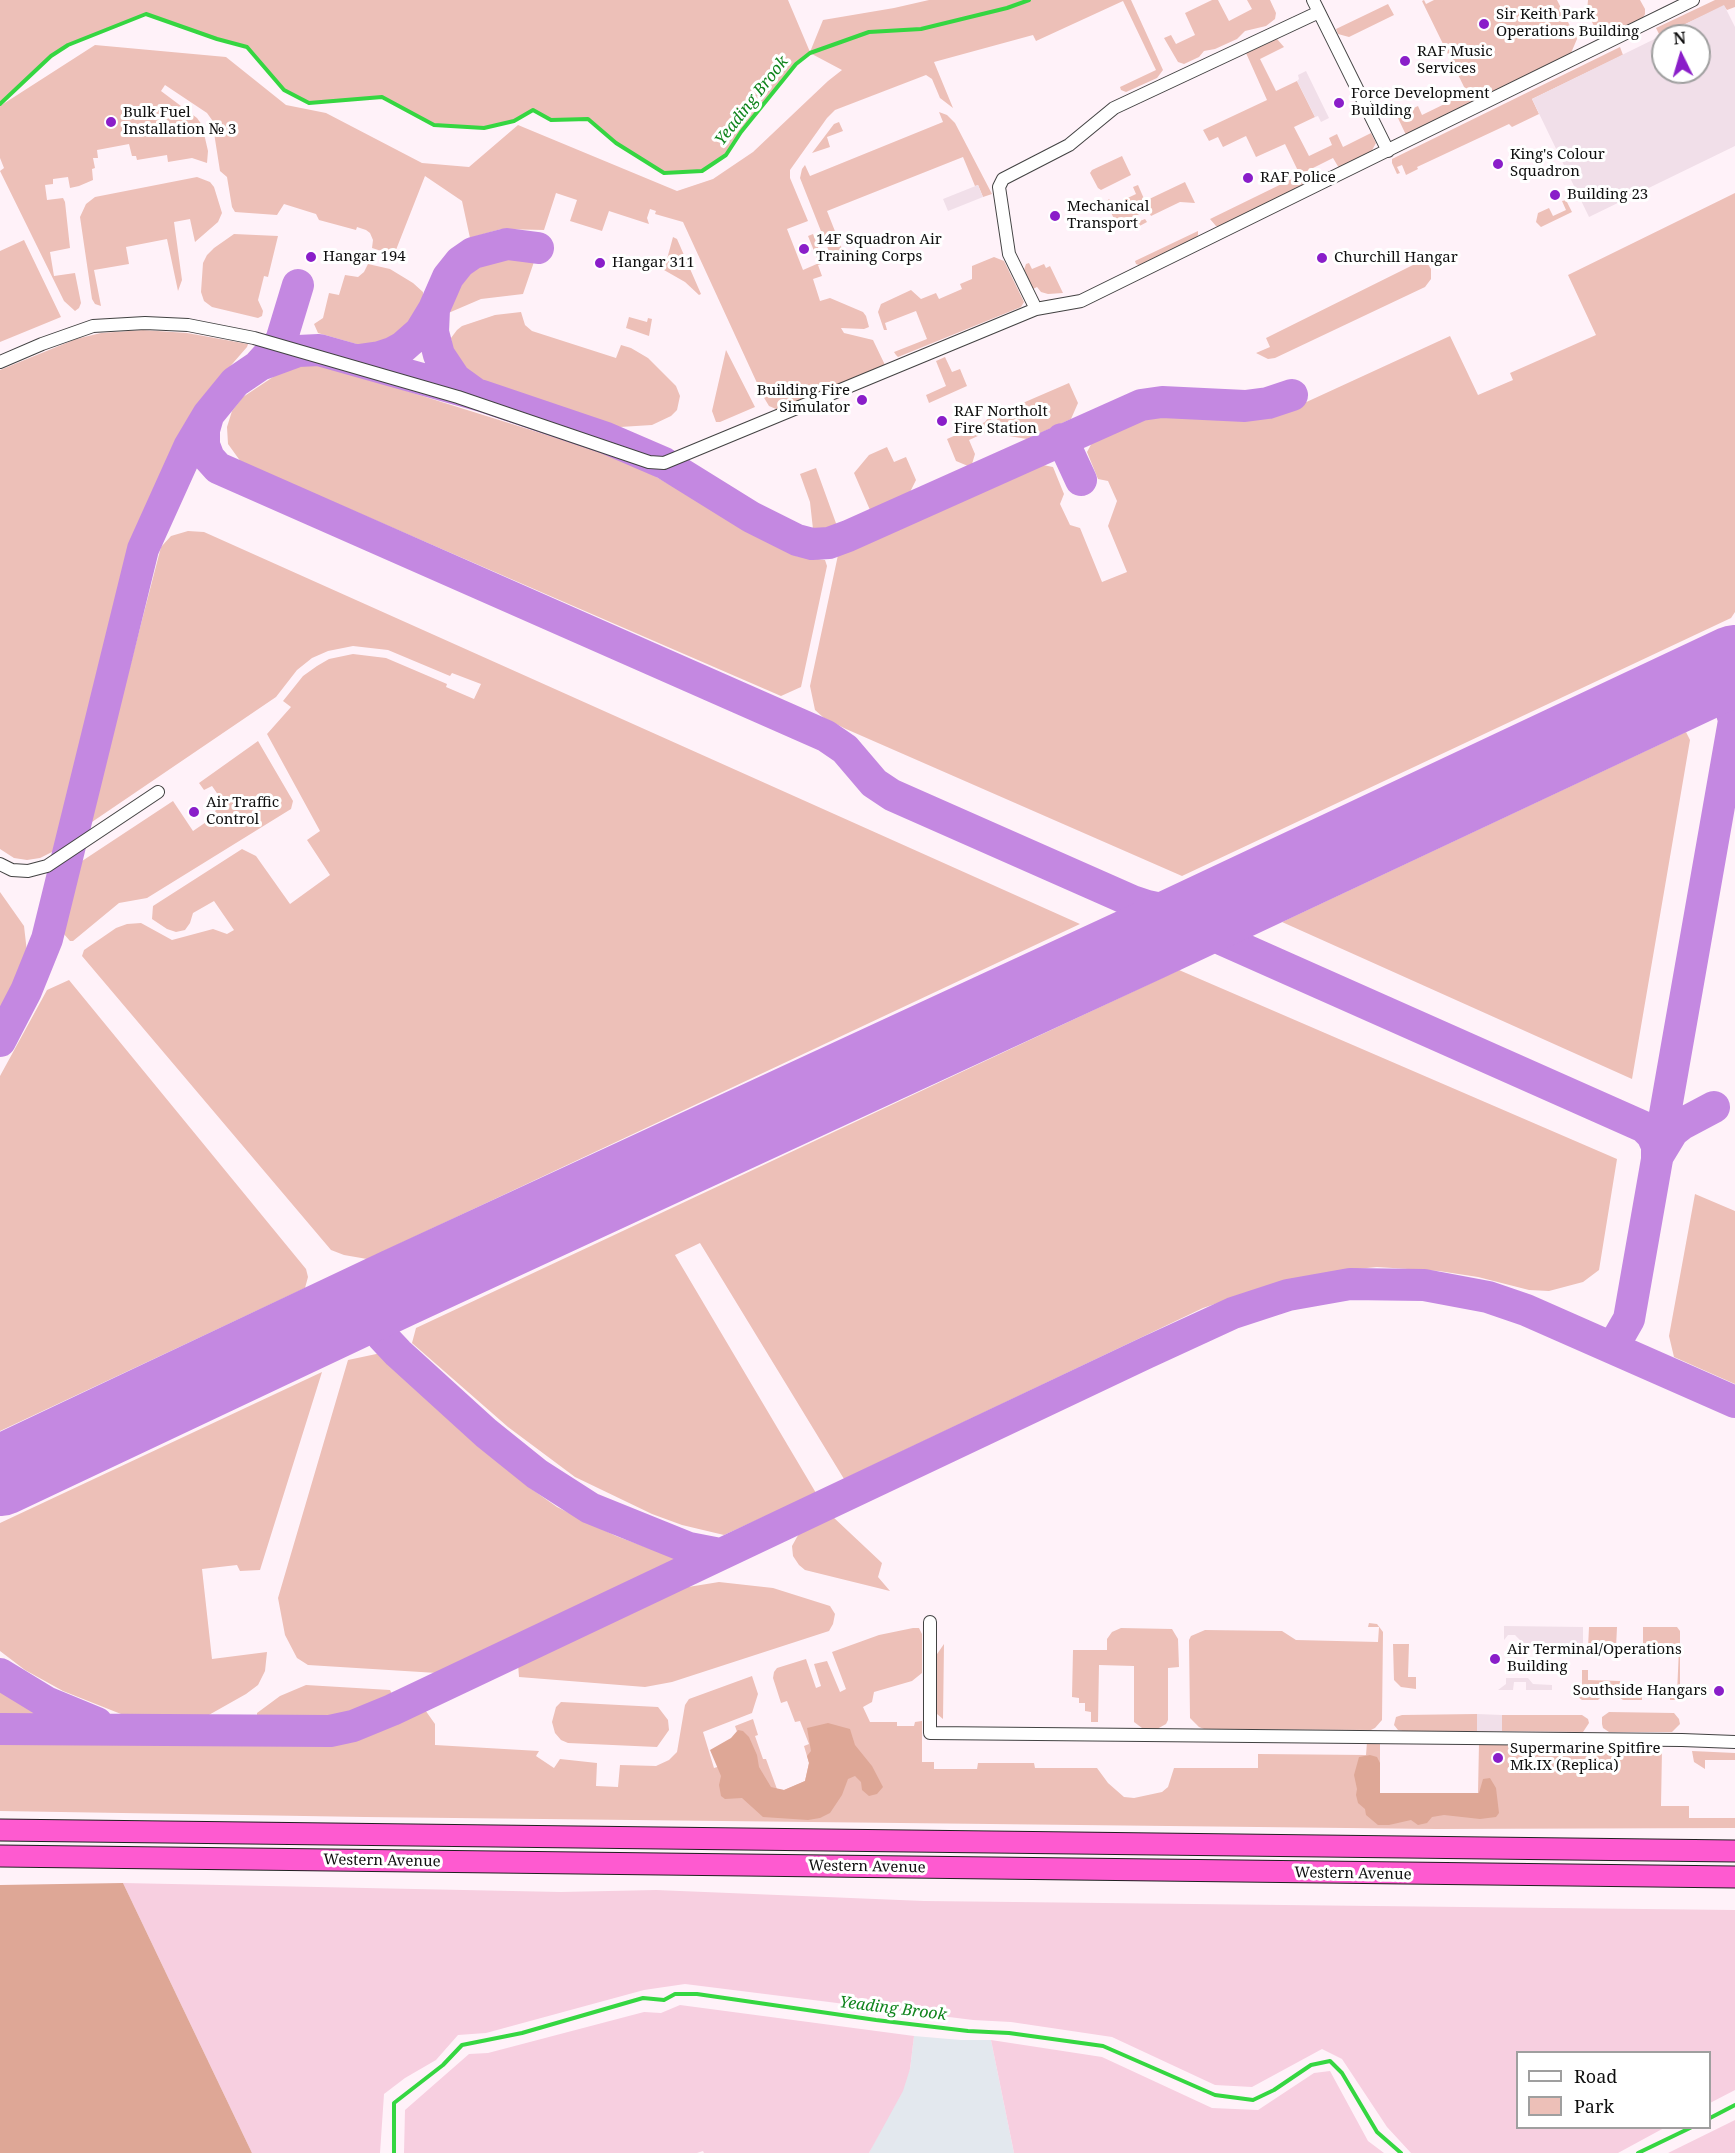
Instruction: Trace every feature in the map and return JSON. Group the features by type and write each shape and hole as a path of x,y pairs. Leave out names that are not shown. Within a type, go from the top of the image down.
{"highway":[{"name":"Western Avenue","path":"0,1830 1735,1851"},
{"name":"Western Avenue","path":"0,1856 1735,1877"}],"street":[{"path":"0,362 93,326 145,322 188,325 254,338 458,398 649,462 660,463 681,457 1036,309 1081,302 1693,0"},
{"path":"1036,309 1009,254 999,187 1003,178 1070,145 1114,108 1316,6 1388,151"},
{"path":"0,864 12,870 28,871 47,866 158,792"},
{"path":"930,1622 930,1733 1735,1742"}],"shaded area":[{"path":"1724,5 1735,27 1735,146 1589,217 1532,99 1651,41 1651,84 1711,84 1711,24 1685,24"},
{"path":"1306,71 1329,118 1321,122 1318,116 1315,117 1297,81 1298,75"},
{"path":"978,185 983,197 948,211 943,199"},
{"path":"1504,1626 1583,1627 1583,1648 1520,1647 1520,1640 1515,1635 1508,1635 1504,1640"},
{"path":"1506,1678 1528,1678 1533,1684 1552,1685 1552,1690 1526,1690 1526,1682 1514,1682 1513,1690 1498,1690 1506,1684"},
{"path":"1477,1714 1502,1715 1502,1731 1477,1731"},
{"path":"828,1723 850,1729 855,1745 872,1766 883,1787 877,1794 869,1796 862,1790 861,1782 855,1776 848,1779 842,1795 830,1813 808,1820 763,1817 742,1798 725,1799 721,1796 719,1785 721,1776 710,1750 731,1738 738,1730 743,1731 749,1737 757,1755 759,1767 771,1787 784,1790 805,1781 809,1763 807,1756 811,1751 807,1728"},
{"path":"1370,1755 1377,1757 1380,1763 1380,1793 1479,1793 1483,1779 1490,1778 1496,1788 1499,1813 1496,1817 1480,1819 1444,1815 1432,1817 1427,1823 1418,1825 1411,1820 1378,1825 1366,1815 1356,1795 1354,1775 1359,1757"},
{"path":"123,1883 561,1892 656,1890 924,1901 1735,1910 1735,2090 1711,2102 1711,2051 1516,2051 1516,2129 1662,2129 1618,2153 1411,2153 1387,2127 1342,2059 1322,2049 1252,2087 1215,2085 1112,2037 1011,2022 973,2020 685,1984 644,1990 486,2033 458,2035 436,2060 405,2078 384,2094 380,2153 252,2153"},
{"path":"123,1883 252,2153 0,2153 0,1885"},
{"path":"680,2005 914,2036 910,2069 903,2091 869,2153 704,2153 703,2151 697,2153 404,2153 405,2110 469,2054 488,2053 644,2012 661,2013"},
{"path":"914,2036 991,2040 1014,2153 869,2153 910,2069"},
{"path":"991,2040 1102,2057 1212,2108 1258,2110 1314,2073 1330,2071 1368,2141 1384,2153 1014,2153"},
{"path":"1735,2120 1735,2153 1668,2153"}],"green space":[{"path":"0,0 788,0 810,52 823,20 929,0 1131,0 1163,70 1157,78 1126,92 1121,90 1120,87 1156,70 1123,1 1036,41 1033,35 934,62 953,108 940,98 932,79 926,75 835,110 790,170 790,178 808,221 787,229 803,270 819,263 808,236 813,234 824,263 818,265 822,276 813,279 820,301 830,298 863,312 869,327 864,329 841,328 844,333 873,340 885,365 883,368 785,408 776,409 769,406 763,396 683,222 655,214 656,211 650,209 647,218 649,224 609,211 602,231 570,221 577,200 556,193 544,230 501,229 470,238 462,201 425,176 394,255 372,248 373,240 366,230 357,227 356,230 319,220 316,214 284,204 277,215 235,212 232,207 227,177 220,171 212,120 207,113 165,85 161,91 197,118 202,125 208,151 207,163 192,158 168,162 167,155 137,160 136,156 132,156 129,144 97,150 98,158 93,158 95,168 92,169 93,180 70,188 68,177 53,179 53,184 45,185 47,200 63,198 65,202 70,248 50,252 54,276 75,273 81,303 75,311 64,301 0,171 4,168 0,158 0,106 95,45 226,57 286,105 326,113 422,163 469,167 518,125 677,191 713,179 753,152 842,70 810,53 796,64 741,132 726,155 702,171 664,173 616,143 588,119 551,120 533,110 514,121 484,128 434,125 382,97 309,103 284,90 247,47 146,14 68,45 51,56 0,104"},
{"path":"1212,0 1218,0 1229,21 1252,9 1247,0 1270,0 1276,13 1275,19 1266,26 1245,31 1237,39 1215,49 1204,51 1199,57 1184,64 1178,62 1164,38 1171,35 1176,44 1195,35 1185,13"},
{"path":"1424,0 1426,4 1434,0 1557,0 1574,34 1578,33 1577,39 1571,53 1406,135 1397,116 1418,106 1422,115 1467,93 1422,1"},
{"path":"1588,0 1640,0 1645,14 1643,18 1606,35 1597,32 1587,12"},
{"path":"1715,0 1735,0 1735,7 1727,10 1724,6 1686,24 1664,24"},
{"path":"1388,4 1394,15 1349,37 1338,34 1336,29"},
{"path":"1277,39 1284,47 1260,59 1276,91 1297,81 1315,117 1294,127 1309,156 1332,145 1329,138 1337,134 1343,147 1371,133 1376,143 1370,154 1339,168 1333,158 1307,171 1311,182 1220,227 1216,226 1210,219 1300,175 1285,144 1256,157 1246,136 1223,147 1218,137 1209,141 1203,130 1267,100 1246,53"},
{"path":"1620,47 1623,55 1532,99 1539,114 1512,127 1509,124 1417,167 1418,169 1406,175 1402,165 1397,167 1400,173 1397,174 1392,159"},
{"path":"939,112 947,115 955,123 992,194 983,197 978,185 975,186 963,157 827,211 844,254 832,259 800,178 802,169 805,165 810,176 943,122"},
{"path":"839,122 843,131 827,137 830,147 812,153 834,124"},
{"path":"1122,156 1131,175 1101,190 1098,188 1090,173 1092,170"},
{"path":"197,177 210,182 214,187 222,213 218,222 195,242 190,219 174,222 182,280 178,291 167,239 126,247 129,264 94,270 101,306 95,304 92,299 80,217 86,204 95,197"},
{"path":"1185,182 1195,203 1180,202 1151,216 1148,210 1133,217 1135,223 1145,219 1147,222 1134,229 1121,228 1116,223 1106,202 1109,199 1113,205 1136,194 1133,187 1138,185 1145,201"},
{"path":"1735,193 1735,612 1731,618 1182,876 846,729 824,718 815,710 810,686 838,555 1038,464 1053,467 1064,494 1060,504 1070,525 1080,528 1102,582 1127,572 1108,526 1117,501 1108,481 1098,479 1087,452 1094,439 1129,423 1165,416 1241,419 1276,416 1450,336 1478,395 1513,380 1510,373 1596,335 1568,275"},
{"path":"1566,200 1572,212 1541,227 1536,222 1538,213 1549,208 1553,216 1566,210 1562,201"},
{"path":"1198,231 1196,239 1142,266 1136,264 1135,261"},
{"path":"234,234 278,236 268,277 264,276 258,300 263,311 262,316 258,318 212,307 204,301 201,292 203,263 207,255"},
{"path":"673,237 677,239 701,294 699,295 685,282 664,270"},
{"path":"24,240 61,317 0,342 0,251"},
{"path":"525,254 536,256 523,294 481,299 446,314 461,281 471,271 499,257"},
{"path":"1414,256 1424,258 1431,269 1431,279 1425,287 1275,358 1268,359 1256,353 1270,347 1266,338 1417,263"},
{"path":"994,257 1004,261 1024,302 1021,307 898,357 894,352 927,339 916,311 885,323 887,330 884,330 878,312 881,304 911,290 921,299 936,293 939,299 962,289 960,284 972,279 972,266"},
{"path":"1029,263 1032,269 1044,264 1046,268 1050,266 1063,293 1048,294 1041,292 1037,287 1033,289 1024,270 1026,264"},
{"path":"368,264 390,269 423,292 423,305 416,317 403,331 385,341 360,345 318,333 314,324 323,318 329,293 339,295 345,275 358,277"},
{"path":"521,312 525,325 532,331 616,358 621,345 648,358 676,386 680,396 677,410 671,416 652,425 620,427 484,383 473,377 463,367 452,347 451,338 462,326 495,315"},
{"path":"629,317 647,322 648,318 652,319 649,336 626,328"},
{"path":"143,330 187,333 248,344 213,386 182,430 130,551 54,851 40,858 27,860 14,858 0,849 0,370 76,339 101,333"},
{"path":"726,350 755,407 716,422 712,411"},
{"path":"945,357 952,372 960,369 967,386 929,403 926,395 946,386 936,361"},
{"path":"317,363 611,455 651,474 796,556 825,560 827,566 801,687 781,696 241,462 228,444 227,427 232,411 243,397 279,373 297,365"},
{"path":"1069,383 1078,403 1071,419 1027,439 1009,436 1001,428 996,417 991,419 992,423 987,425 989,431 969,440 975,454 972,464 968,466 956,461 947,439 985,422 988,418"},
{"path":"887,447 894,462 906,457 916,480 909,494 870,510 854,473 869,455"},
{"path":"816,468 837,526 824,530 813,529 810,502 800,474"},
{"path":"188,531 204,532 1080,924 367,1259 331,1250 82,956 84,950 116,928 127,924 141,923 172,940 213,929 227,934 234,930 214,901 193,913 185,930 176,932 152,919 153,906 242,849 256,856 290,904 330,875 307,840 320,831 267,734 291,707 283,701 303,676 317,666 329,659 353,654 386,658 447,684 446,687 474,699 481,684 452,673 450,676 388,650 353,646 328,651 312,658 297,670 276,697 89,824 161,547 171,536"},
{"path":"1686,732 1690,740 1632,1079 1282,922"},
{"path":"258,741 293,801 291,809 147,898 119,903 73,941 70,941 63,933 79,863 173,801 193,831 212,818 221,799 212,786 204,790 199,783"},
{"path":"0,892 24,926 27,952 19,980 0,1017"},
{"path":"1179,970 1617,1159 1599,1270 1583,1282 1549,1291 1529,1290 1478,1277 1439,1271 1377,1267 1336,1271 1286,1280 1203,1308 844,1479 700,1243 675,1255 816,1493 724,1535 682,1525 652,1514 575,1477 508,1427 412,1343 416,1328"},
{"path":"69,980 306,1269 308,1277 305,1288 0,1431 0,1076 47,990"},
{"path":"1695,1194 1735,1211 1735,1384 1674,1357 1669,1336"},
{"path":"381,1353 530,1488 557,1507 616,1536 678,1559 437,1673 308,1665 297,1658 285,1635 278,1598 348,1360"},
{"path":"322,1372 260,1570 240,1571 237,1565 202,1569 212,1659 267,1652 265,1671 258,1685 207,1716 121,1714 63,1691 25,1670 0,1651 0,1523"},
{"path":"832,1516 882,1563 878,1577 890,1591 805,1570 799,1565 793,1556 792,1546 802,1529"},
{"path":"719,1582 773,1588 830,1606 835,1614 833,1624 829,1631 672,1682 645,1687 519,1677 518,1664 682,1588"},
{"path":"1369,1623 1377,1624 1383,1632 1382,1720 1375,1728 1371,1730 1204,1729 1190,1718 1189,1640 1191,1636 1205,1630 1282,1631 1296,1640 1378,1642 1379,1627 1368,1627"},
{"path":"1589,1627 1617,1627 1616,1648 1588,1648"},
{"path":"1643,1627 1677,1627 1680,1631 1680,1700 1670,1700 1670,1693 1677,1693 1679,1649 1643,1648"},
{"path":"919,1628 922,1634 922,1673 912,1681 874,1692 872,1702 863,1707 870,1722 897,1722 897,1726 914,1726 915,1722 922,1721 922,1762 934,1762 934,1769 977,1769 978,1763 1034,1763 1035,1768 1097,1768 1108,1783 1124,1797 1134,1798 1162,1792 1168,1787 1174,1768 1258,1768 1258,1754 1366,1755 1367,1742 1380,1742 1380,1793 1478,1793 1479,1743 1544,1743 1544,1752 1593,1752 1593,1743 1624,1743 1624,1749 1662,1749 1661,1806 1689,1806 1689,1818 1735,1818 1735,1828 1436,1829 0,1811 0,1741 322,1744 345,1741 370,1733 423,1707 435,1724 435,1745 539,1751 536,1756 554,1768 560,1759 597,1763 596,1786 618,1787 620,1765 656,1766 669,1760 677,1752 685,1705 689,1699 752,1676 758,1694 752,1713 703,1732 714,1768 746,1758 735,1726 753,1719 758,1735 755,1736 763,1759 766,1759 777,1789 784,1790 805,1781 809,1763 804,1746 809,1744 800,1721 795,1722 787,1701 781,1703 773,1678 777,1668 806,1659 816,1688 821,1686 814,1664 827,1661 840,1692 846,1689 832,1652 879,1635"},
{"path":"1121,1628 1172,1629 1178,1639 1179,1667 1168,1668 1168,1720 1166,1724 1157,1729 1142,1728 1134,1722 1134,1666 1099,1665 1098,1722 1091,1722 1091,1712 1085,1711 1085,1703 1079,1703 1079,1698 1072,1697 1073,1650 1107,1650 1107,1639 1112,1632"},
{"path":"944,1644 943,1719 934,1708 935,1657"},
{"path":"1393,1644 1409,1644 1408,1677 1416,1677 1416,1689 1401,1687 1394,1680"},
{"path":"1582,1670 1588,1670 1588,1680 1620,1681 1621,1687 1642,1687 1642,1700 1623,1700 1618,1696 1602,1696 1598,1700 1582,1700 1578,1697 1574,1685 1582,1685"},
{"path":"306,1685 390,1690 392,1694 355,1711 329,1716 257,1718 257,1713 280,1696"},
{"path":"0,1687 43,1713 41,1715 0,1715"},
{"path":"561,1702 658,1707 668,1720 669,1730 657,1747 568,1743 561,1740 555,1733 552,1722 556,1707"},
{"path":"1609,1712 1674,1713 1680,1724 1672,1732 1609,1732 1603,1728 1602,1717"},
{"path":"1477,1714 1477,1731 1403,1731 1398,1730 1394,1725 1396,1717 1402,1715"},
{"path":"1502,1715 1582,1715 1588,1719 1589,1723 1583,1732 1502,1731"},
{"path":"1692,1751 1735,1753 1735,1760 1705,1760 1705,1769 1694,1762"}],"waterway":[{"name":"Yeading Brook","path":"0,104 51,56 68,45 146,14 247,47 284,90 309,103 382,97 434,125 484,128 514,121 533,110 551,120 588,119 616,143 664,173 702,171 726,155 741,132 796,64 810,53 869,32 921,29 1007,8 1029,0"},
{"name":"Yeading Brook","path":"394,2153 394,2103 443,2065 462,2045 522,2033 643,1998 664,2000 675,1994 697,1994 876,2020 968,2031 1009,2033 1103,2046 1215,2095 1253,2100 1274,2090 1311,2065 1330,2061 1342,2073 1377,2132 1401,2153"},
{"path":"1711,2117 1735,2105"},
{"path":"1638,2153 1688,2129"}],"taxiway":[{"path":"359,360 392,353 403,347 420,332 434,309 448,277 460,262 473,253 507,244 538,248"},
{"path":"260,364 281,341 298,285"},
{"path":"434,309 433,332 439,355 455,379 473,392"},
{"path":"0,1041 26,991 47,939 143,549 189,447 208,415 235,382 260,365 298,351 319,350 482,396 606,438 664,463 751,517 797,540 812,544 829,543 848,536 1141,405 1162,402 1245,406 1268,403 1292,395"},
{"path":"208,416 204,430 204,445 209,458 218,468 826,736 845,749 874,783 892,795 1147,906 1166,910 1202,909 1230,901 1249,892"},
{"path":"1062,439 1081,480"},
{"path":"1722,671 1735,661"},
{"path":"1669,696 1686,688 1715,690 1729,703 1734,720"},
{"path":"1613,1347 1629,1319 1735,715"},
{"path":"1230,901 1216,917 1217,933 1223,940 1644,1127 1652,1135 1657,1146 1657,1160"},
{"path":"1148,941 1164,933 1182,930 1210,934"},
{"path":"1659,1154 1673,1131 1714,1107"},
{"path":"0,1729 330,1731 353,1726 392,1710 1146,1353 1233,1313 1288,1295 1350,1284 1424,1285 1488,1297 1526,1310 1735,1402"},
{"path":"398,1288 386,1300 382,1309 379,1320 382,1336 486,1433 537,1474 590,1508 689,1548 720,1554"},
{"path":"0,1674 46,1702 97,1723"}],"runway":[{"path":"0,1476 1735,665"}],"place":[{"name":"Sir Keith Park Operations Building","path":"1484,24"},
{"name":"RAF Music Services","path":"1405,61"},
{"name":"Force Development Building","path":"1339,103"},
{"name":"Bulk Fuel Installation № 3","path":"111,122"},
{"name":"King's Colour Squadron","path":"1498,164"},
{"name":"RAF Police","path":"1248,178"},
{"name":"Building 23","path":"1555,195"},
{"name":"Mechanical Transport","path":"1055,216"},
{"name":"14F Squadron Air Training Corps","path":"804,249"},
{"name":"Hangar 194","path":"311,257"},
{"name":"Churchill Hangar","path":"1322,258"},
{"name":"Hangar 311","path":"600,263"},
{"name":"Building Fire Simulator","path":"862,400"},
{"name":"RAF Northolt Fire Station","path":"942,421"},
{"name":"Air Traffic Control","path":"194,812"},
{"name":"Air Terminal/Operations Building","path":"1495,1659"},
{"name":"Southside Hangars","path":"1719,1691"},
{"name":"Supermarine Spitfire Mk.IX (Replica)","path":"1498,1758"}]}
